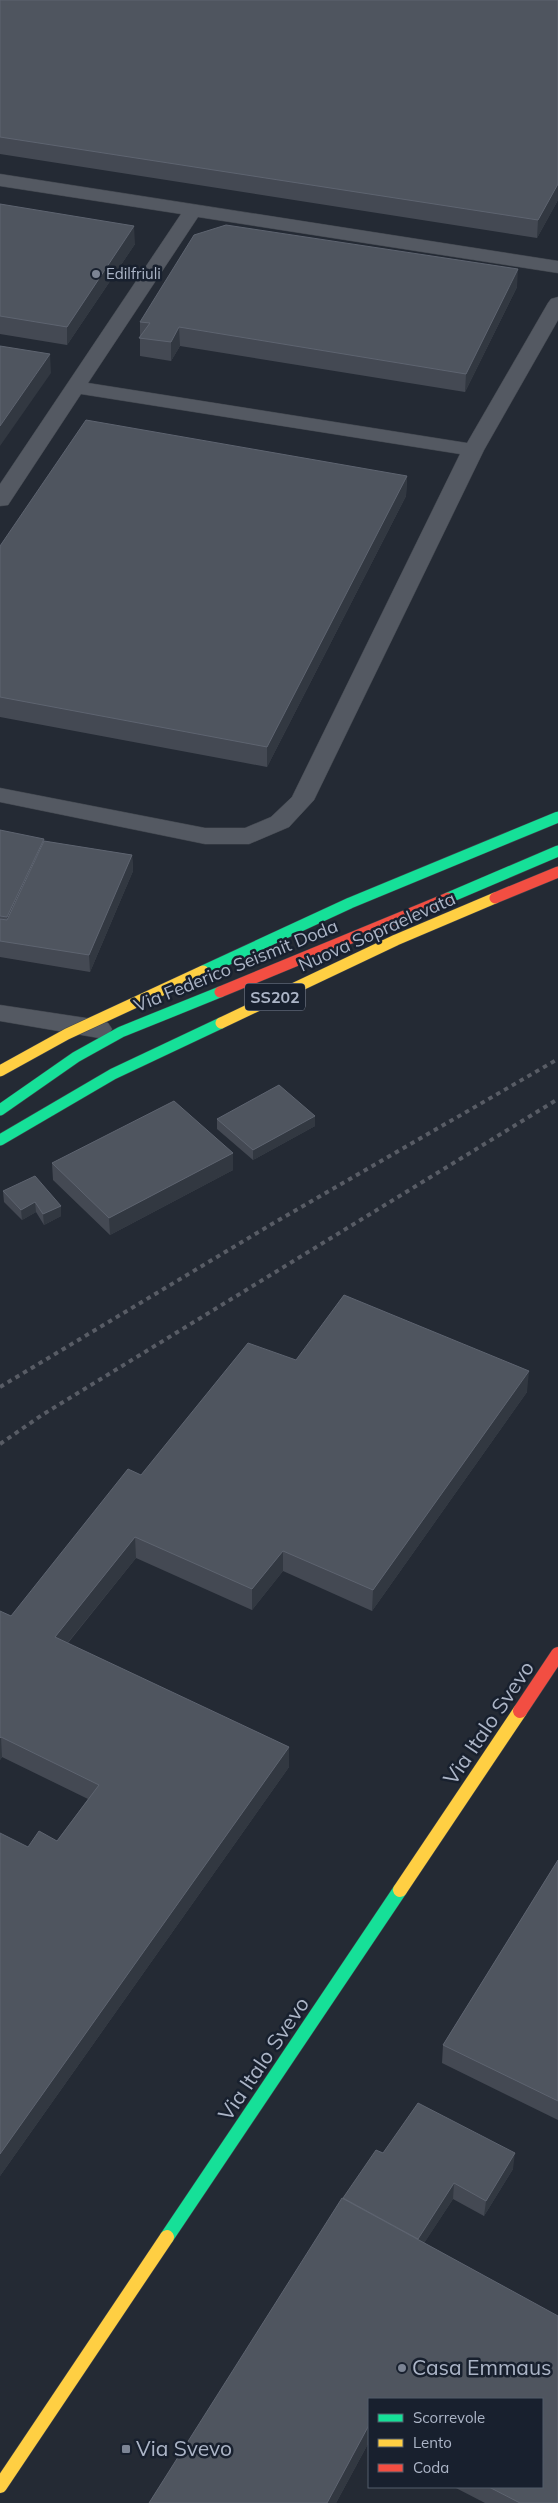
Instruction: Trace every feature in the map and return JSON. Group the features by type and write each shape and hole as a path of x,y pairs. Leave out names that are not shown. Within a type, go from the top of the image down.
{"main road":[{"name":"Nuova Sopraelevata","path":"0,1071 67,1034 350,903 558,817"},
{"name":"Via Federico Seismit Doda","path":"0,1110 76,1057 121,1032 558,851"},
{"name":"Nuova Sopraelevata","path":"0,1140 113,1074 396,940 558,872"},
{"name":"Via Italo Svevo","path":"0,2486 558,1654"}],"street":[{"path":"0,180 558,267"},
{"path":"0,500 193,210"},
{"path":"0,795 205,836 249,836 280,822 302,800 473,450 558,303"},
{"path":"76,387 473,450"},
{"path":"0,1013 121,1032"}],"building":[{"path":"0,0 558,0 558,184 538,220 0,137"},
{"path":"0,204 134,226 67,327 0,316"},
{"path":"226,225 518,269 466,374 179,327 171,342 139,338 150,323 140,322 194,235"},
{"path":"0,346 50,354 0,426"},
{"path":"86,420 407,476 267,747 0,697 0,546"},
{"path":"0,830 44,839 7,917 0,916"},
{"path":"44,841 132,855 89,955 0,941 0,919 7,920"},
{"path":"279,1085 315,1116 253,1150 217,1119"},
{"path":"174,1101 233,1153 109,1218 52,1163"},
{"path":"35,1176 61,1206 43,1214 35,1202 21,1210 3,1191"},
{"path":"344,1295 529,1371 373,1590 283,1551 252,1589 135,1537 55,1637 289,1747 0,2154 0,1833 28,1847 39,1831 57,1841 99,1785 0,1738 0,1611 11,1616 128,1469 141,1475 248,1343 296,1360"},
{"path":"558,1860 558,2101 443,2045"},
{"path":"418,2103 515,2153 486,2201 454,2183 418,2239 343,2198 376,2150 383,2153"},
{"name":"Casa Emmaus","path":"342,2198 558,2316 558,2503 520,2503 491,2488 543,2488 543,2398 368,2398 368,2427 327,2503 149,2503"}],"railway":[{"path":"0,1387 272,1224 558,1059"},
{"path":"0,1444 42,1415 558,1099"}],"traffic: fast":[{"path":"203,971 350,903 558,817"},
{"path":"448,898 558,851"},
{"path":"0,1110 76,1057 121,1032 220,992"},
{"path":"0,1140 113,1074 221,1023"},
{"path":"167,2237 400,1890"}],"traffic: slow":[{"path":"221,1023 396,940 495,898"},
{"path":"0,1071 67,1034 203,971"},
{"path":"400,1890 520,1711"},
{"path":"0,2486 167,2237"}],"traffic: jam":[{"path":"495,898 558,872"},
{"path":"220,992 448,898"},
{"path":"520,1711 558,1654"}],"place":[{"name":"Edilfriuli","path":"96,274"},
{"name":"Casa Emmaus","path":"402,2368"},
{"name":"Via Svevo","path":"126,2449"}]}
